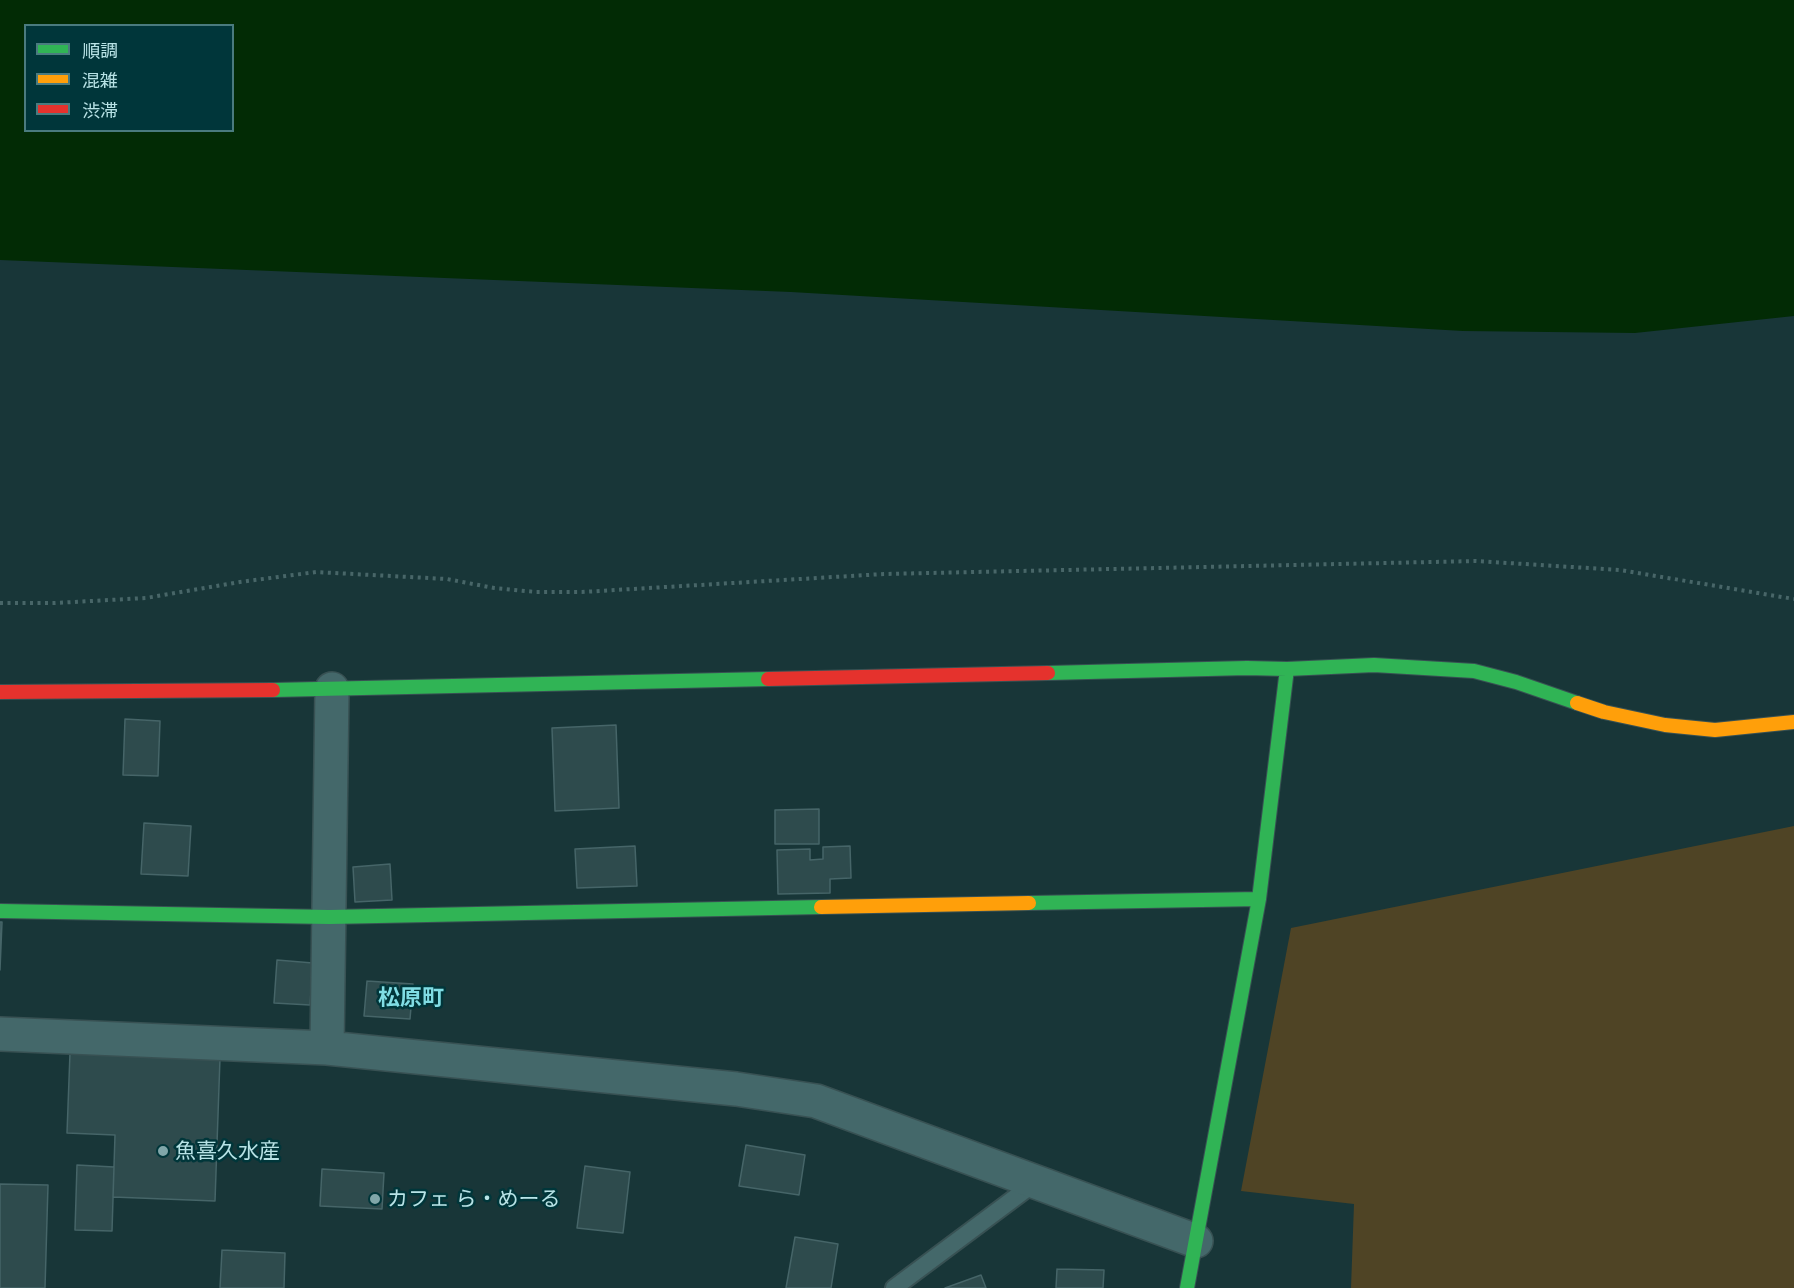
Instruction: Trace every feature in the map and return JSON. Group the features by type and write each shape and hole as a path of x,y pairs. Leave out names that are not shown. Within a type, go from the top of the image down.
{"street":[{"path":"0,692 332,689 1287,669 1374,665 1473,671 1516,682 1604,712 1665,725 1715,729 1794,722"},
{"path":"1187,1288 1259,899 1287,669"},
{"path":"327,1048 332,689"},
{"path":"0,910 329,917 1259,899"},
{"path":"0,1034 327,1048 736,1089 816,1101 1196,1241"}],"lane":[{"path":"894,1288 1036,1182"}],"path":[{"path":"0,603 55,603 146,598 316,572 447,579 494,588 536,592 582,592 884,573 1476,561 1620,570 1794,598"}],"shaded area":[{"path":"0,0 1794,0 1794,316 1635,333 1463,331 791,292 0,260"},
{"path":"1794,826 1794,1288 1351,1288 1354,1204 1241,1191 1291,928"}],"building":[{"path":"125,719 160,721 158,776 123,775"},
{"path":"616,725 619,808 555,811 552,728"},
{"path":"819,809 819,844 775,844 775,810"},
{"path":"144,823 191,826 188,876 141,874"},
{"path":"635,846 637,886 577,888 575,849"},
{"path":"850,846 851,878 830,879 830,893 778,894 777,850 810,849 810,860 823,859 823,847"},
{"path":"390,864 392,900 355,902 353,867"},
{"path":"0,922 2,922 0,970"},
{"path":"277,960 313,963 310,1005 274,1003"},
{"path":"367,981 413,984 410,1019 364,1016"},
{"path":"70,1053 220,1058 215,1201 113,1197 115,1135 67,1133"},
{"path":"746,1145 805,1155 799,1195 739,1186"},
{"path":"77,1165 114,1167 112,1231 75,1230"},
{"path":"585,1166 630,1172 623,1233 577,1228"},
{"path":"322,1169 384,1173 382,1209 320,1206"},
{"path":"0,1184 48,1185 45,1288 0,1288"},
{"path":"795,1237 838,1244 831,1288 786,1288"},
{"path":"222,1250 285,1253 284,1288 220,1288"},
{"path":"1057,1269 1104,1270 1103,1288 1056,1288"},
{"path":"981,1275 986,1288 945,1288"}],"traffic: fast":[{"path":"1048,673 1287,669 1374,665 1474,671 1516,682 1577,703"},
{"path":"1187,1288 1259,899 1287,669"},
{"path":"273,690 768,679"},
{"path":"1029,903 1259,899"},
{"path":"0,911 329,917 821,907"}],"traffic: slow":[{"path":"1577,703 1604,712 1665,725 1715,730 1794,722"},
{"path":"821,907 1029,903"}],"traffic: jam":[{"path":"768,679 1048,673"},
{"path":"0,692 273,690"}],"place":[{"name":"魚喜久水産","path":"163,1151"},
{"name":"カフェ ら・めーる","path":"375,1199"}],"district":[{"name":"松原町","path":"411,998"}]}
